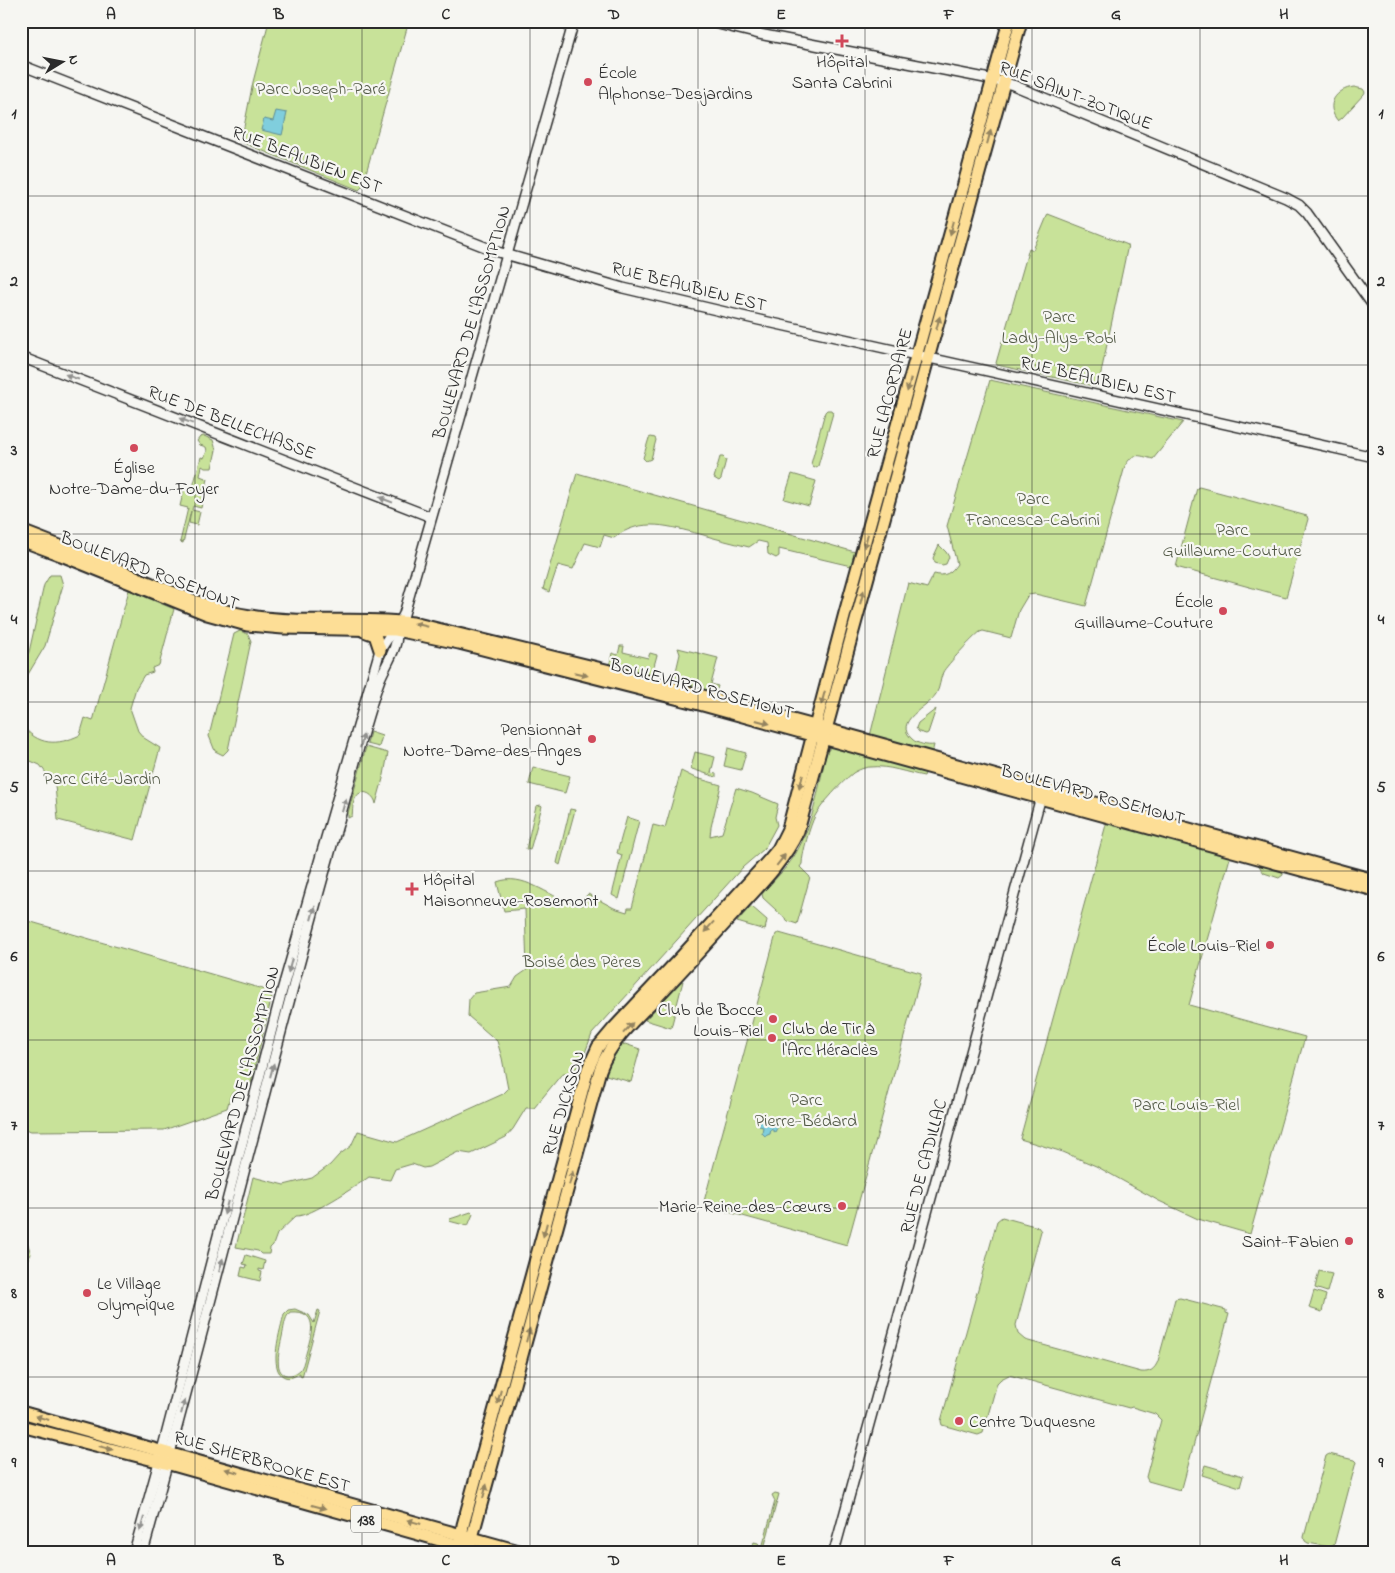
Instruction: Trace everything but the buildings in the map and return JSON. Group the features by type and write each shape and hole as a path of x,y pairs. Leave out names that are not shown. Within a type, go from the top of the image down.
{"main road":[{"path":"999,81 1009,21"},
{"path":"999,81 1021,21"},
{"name":"RUE LACORDAIRE","path":"820,732 857,616 923,356 999,81"},
{"name":"RUE LACORDAIRE","path":"820,732 845,613 923,356"},
{"name":"BOULEVARD ROSEMONT","path":"21,531 183,597 210,606 249,616 399,626 458,643 820,732 1042,793 1374,880"},
{"name":"BOULEVARD ROSEMONT","path":"21,540 192,609 247,625 358,630 399,626"},
{"path":"845,613 857,616"},
{"path":"358,630 375,635 380,650"},
{"name":"RUE DICKSON","path":"465,1545 588,1069 593,1057 598,1047 614,1028 768,862 778,848 792,819 820,732"},
{"name":"BOULEVARD ROSEMONT","path":"1042,793 1374,890"},
{"name":"RUE SHERBROOKE EST","path":"21,1412 165,1458 465,1545 482,1552"},
{"name":"RUE SHERBROOKE EST","path":"21,1426 165,1458"},
{"name":"RUE SHERBROOKE EST","path":"465,1545 522,1552"}],"street":[{"name":"BOULEVARD DE L'ASSOMPTION","path":"143,1552 154,1498 256,1131 290,996 365,727 380,679 398,637 399,626 574,21"},
{"name":"RUE SAINT-ZOTIQUE","path":"706,21 759,34 999,81 1294,202 1307,213 1374,308"},
{"name":"RUE BEAUBIEN EST","path":"21,64 302,176 507,254 623,288 1374,457"},
{"name":"RUE DE BELLECHASSE","path":"21,357 431,518"},
{"name":"BOULEVARD DE L'ASSOMPTION","path":"165,1458 281,994 380,650 399,626"},
{"name":"RUE DE CADILLAC","path":"834,1552 1042,793"},
{"name":"BOULEVARD DE L'ASSOMPTION","path":"134,1552 154,1498"}],"green space":[{"name":"Parc Joseph-Paré","path":"269,21 409,21 362,187 359,190 241,142 253,82"},
{"path":"1354,87 1363,89 1365,92 1338,121 1332,109 1334,99 1342,91"},
{"name":"Parc Lady-Alys-Robi","path":"1048,214 1128,245 1098,387 997,365 996,363 1029,248 1033,250"},
{"name":"Parc Francesca-Cabrini","path":"990,380 1183,422 1153,459 1136,456 1131,458 1125,466 1086,606 1035,594 1028,595 1019,610 1011,638 983,631 980,632 945,668 936,694 909,720 906,726 907,732 914,741 934,745 932,753 870,736 908,583 927,588 934,574 947,574 957,564 947,526"},
{"path":"827,410 831,410 833,413 818,466 814,468 811,464"},
{"path":"204,436 213,440 216,450 212,468 202,466 200,476 208,479 205,491 197,489 196,493 204,495 201,508 193,506 192,510 200,512 197,525 189,523 191,511 183,543 180,542 188,508 180,506 185,485 193,487 201,457 204,458 207,451 206,447 200,445 197,441 200,437"},
{"path":"651,437 656,440 651,459 646,461 643,458 649,438"},
{"path":"720,457 726,460 719,481 714,478"},
{"path":"577,473 855,552 851,566 779,549 779,556 776,558 768,554 767,543 758,541 749,547 667,526 646,525 625,531 614,538 604,535 600,547 585,543 573,569 558,565 549,592 543,589"},
{"path":"792,474 816,481 809,506 784,499"},
{"name":"Parc Guillaume-Couture","path":"1197,488 1307,516 1308,519 1286,597 1176,567"},
{"path":"939,545 949,557 946,564 935,563 933,558"},
{"path":"50,575 60,575 63,585 45,646 21,686 21,666 29,652 44,585"},
{"name":"Parc Cité-Jardin","path":"129,590 174,609 159,665 152,668 153,672 144,675 136,688 130,708 138,731 144,738 160,748 135,840 58,820 55,785 40,765 21,757 21,724 34,737 48,742 56,742 72,739 80,735 85,718 93,721"},
{"path":"240,631 248,634 251,641 228,750 223,755 215,751 209,736 234,634"},
{"path":"620,646 624,646 623,652 648,658 650,653 657,655 654,666 658,679 609,667 612,653 618,655"},
{"path":"678,648 718,658 711,684 718,686 715,695 666,682 676,671 680,654"},
{"path":"936,709 928,733 919,732 916,728 918,723"},
{"path":"370,732 382,736 379,747 367,744"},
{"path":"829,745 926,771 924,776 884,767 864,768 853,773 827,800 813,820 800,867 810,877 797,924 788,921 763,898 762,894 788,864 802,841 812,816"},
{"path":"366,747 388,753 384,775 376,804 370,794 360,793 354,801 352,816 348,818 348,813"},
{"path":"728,748 746,753 741,770 724,766"},
{"path":"695,752 715,757 711,773 716,774 716,777 691,768"},
{"path":"533,767 570,776 565,793 529,784"},
{"name":"Boisé des Pères","path":"681,771 693,777 721,785 710,836 722,833 736,788 778,804 775,817 777,825 764,849 743,867 592,1034 582,1064 572,1071 561,1075 534,1108 526,1108 506,1137 471,1154 458,1152 429,1167 423,1168 412,1164 395,1169 390,1180 369,1177 344,1194 311,1212 296,1216 277,1234 269,1254 261,1254 258,1251 236,1247 253,1177 284,1185 312,1178 351,1146 358,1131 397,1142 503,1094 508,1089 497,1041 468,1016 469,999 474,993 511,987 517,977 527,970 525,909 504,911 497,882 516,880 526,882 562,900 578,905 583,905 588,894 614,908 627,912 628,908 632,908 653,825 665,828"},
{"path":"541,805 530,850 526,849 536,806"},
{"path":"570,809 575,810 560,865 557,863"},
{"path":"627,817 639,821 619,899 612,895 622,855 617,853"},
{"name":"Parc Louis-Riel","path":"1107,821 1231,854 1189,1005 1305,1037 1250,1234 1198,1219 1159,1201 1096,1166 1063,1152 1020,1139"},
{"path":"1257,863 1281,869 1283,875 1279,878 1264,873"},
{"path":"752,907 767,920 765,930 737,922"},
{"path":"21,919 273,992 251,1083 231,1094 227,1108 164,1130 31,1131 21,1128"},
{"name":"Parc Pierre-Bédard","path":"779,933 921,973 847,1245 703,1205 776,934"},
{"path":"683,981 671,1028 645,1020 681,982"},
{"path":"625,1044 640,1049 631,1082 606,1075 615,1052"},
{"path":"471,1212 473,1214 468,1226 449,1221 450,1219"},
{"path":"1002,1217 1038,1227 1041,1231 1016,1325 1018,1334 1025,1340 1141,1372 1147,1372 1154,1368 1158,1361 1175,1299 1180,1298 1226,1310 1226,1313 1229,1314 1180,1490 1148,1481 1146,1477 1161,1420 1155,1414 1132,1407 1129,1408 1009,1375 997,1383 983,1433 978,1435 942,1425 941,1421 997,1221"},
{"path":"21,1223 31,1254 29,1258 21,1260"},
{"path":"246,1255 265,1261 263,1270 259,1269 262,1272 260,1281 240,1276 242,1267 246,1268 247,1265 243,1264"},
{"path":"1319,1271 1332,1274 1327,1292 1315,1288"},
{"path":"1314,1291 1326,1295 1322,1312 1309,1308"},
{"path":"295,1309 309,1315 314,1323 318,1310 320,1311 302,1377 300,1373 287,1378 280,1373 277,1367 278,1339 284,1314 288,1310","holes":["290,1312 299,1312 306,1315 309,1319 311,1337 301,1369 292,1375 285,1375 281,1372 278,1361 284,1324"]},
{"path":"1329,1454 1356,1462 1334,1545 1330,1547 1308,1543 1304,1537 1326,1456"},
{"path":"1205,1465 1243,1476 1240,1487 1202,1475"},
{"path":"775,1493 779,1494 763,1552 753,1552 754,1542 758,1543 762,1548 775,1501 772,1495"}],"water":[{"path":"276,111 287,113 282,135 261,130 264,119 273,121"},
{"path":"760,1120 778,1126 775,1132 771,1129 770,1134 765,1136 762,1133 763,1127 758,1124"}],"place":[{"name":"Hôpital Santa Cabrini","path":"842,41"},
{"name":"École Alphonse-Desjardins","path":"588,82"},
{"name":"Église Notre-Dame-du-Foyer","path":"134,448"},
{"name":"École Guillaume-Couture","path":"1223,611"},
{"name":"Pensionnat Notre-Dame-des-Anges","path":"592,739"},
{"name":"Hôpital Maisonneuve-Rosemont","path":"412,889"},
{"name":"École Louis-Riel","path":"1270,945"},
{"name":"Club de Bocce Louis-Riel","path":"773,1019"},
{"name":"Club de Tir à l'Arc Héraclès","path":"772,1038"},
{"name":"Marie-Reine-des-Cœurs","path":"842,1206"},
{"name":"Saint-Fabien","path":"1349,1241"},
{"name":"Le Village Olympique","path":"87,1293"},
{"name":"Centre Duquesne","path":"959,1421"}]}
